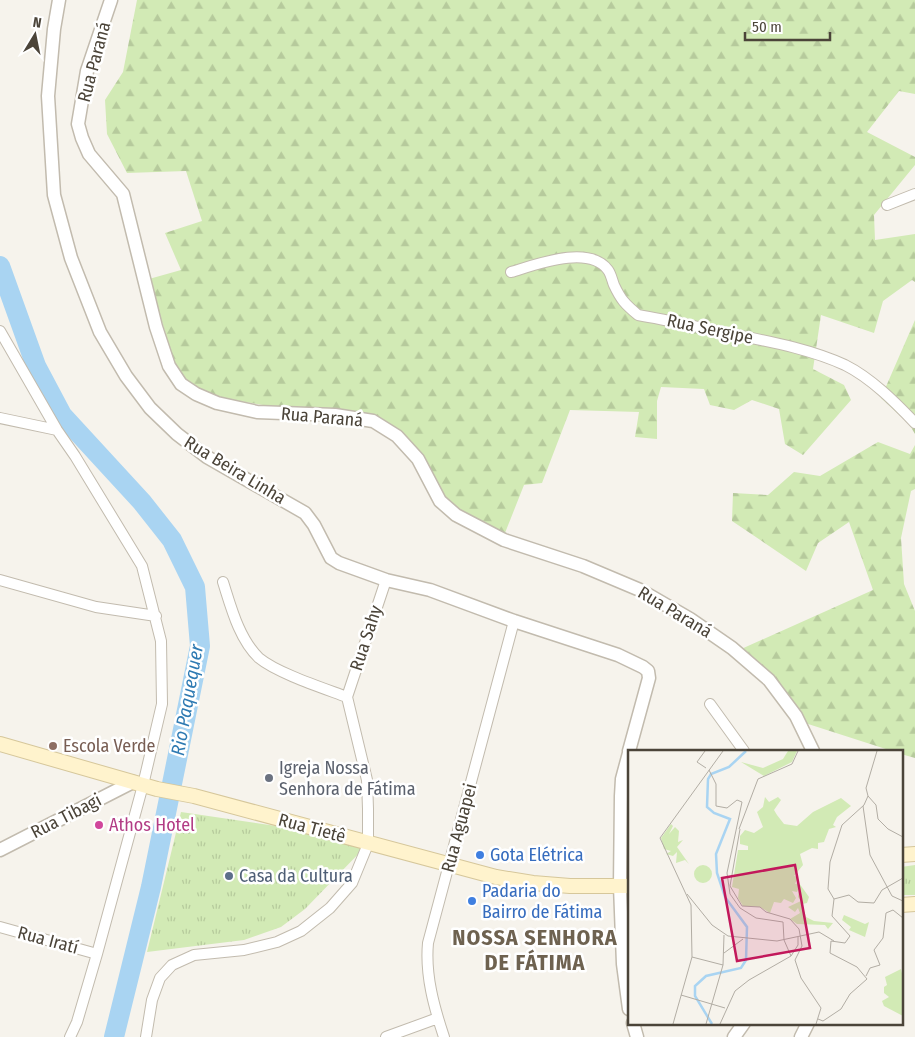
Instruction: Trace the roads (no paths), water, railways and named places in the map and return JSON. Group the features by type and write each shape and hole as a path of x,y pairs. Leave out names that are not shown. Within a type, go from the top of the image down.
{"main road":[{"name":"Rua Tietê","path":"0,744 144,785 194,796 496,877 532,883 570,886 624,886"},
{"path":"902,855 915,854"},
{"path":"902,905 915,904"}],"street":[{"name":"Rua Beira Linha","path":"59,0 48,96 54,195 71,258 100,332 126,376 150,408 177,434 207,457 305,513 314,525 331,558 339,563 386,580 430,590 618,655 643,667 648,671 649,678 630,750"},
{"name":"Rua Paraná","path":"111,0 88,71 78,124 89,154 109,180 123,194 156,327 169,366 181,384 196,394 218,403 257,412 335,415 373,421 397,436 413,453 440,501 456,515 504,540 583,566 640,590 690,619 732,648 769,680 796,716 813,750"},
{"path":"887,205 915,194"},
{"name":"Rua Sergipe","path":"511,272 539,264 584,257 600,263 608,270 623,303 638,315 793,347 824,357 846,366 869,382 894,401 915,423"},
{"path":"0,331 56,430 76,456 142,566 162,641 162,704 144,785 97,954 70,1037"},
{"path":"0,418 56,430"},
{"path":"0,580 96,607 156,616"},
{"name":"Rua Sahy","path":"347,697 386,580"},
{"path":"146,1037 152,1000 160,978 172,965 194,955 244,950 278,942 301,931 330,908 352,883 368,844 367,780 347,697 274,667 259,658 239,628 223,582"},
{"name":"Rua Aguapei","path":"444,1037 427,970 428,943 514,620"},
{"path":"710,704 743,750"},
{"path":"628,756 622,779 621,796 624,886 623,964 628,1001"},
{"name":"Rua Tibagi","path":"0,850 144,785"},
{"name":"Rua Iratí","path":"0,927 97,954"},
{"path":"386,1037 438,1018"},
{"path":"633,1024 637,1037"},
{"path":"734,1037 743,1024"},
{"path":"801,1037 808,1024"}],"waterway":[{"name":"Rio Paquequer","path":"0,266 36,366 62,415 142,502 172,540 195,587 200,646 151,887 114,1037"}],"place":[{"name":"Escola Verde","path":"53,746"},
{"name":"Igreja Nossa Senhora de Fátima","path":"269,778"},
{"name":"Athos Hotel","path":"99,825"},
{"name":"Gota Elétrica","path":"480,855"},
{"name":"Casa da Cultura","path":"229,876"},
{"name":"Padaria do Bairro de Fátima","path":"472,901"}],"district":[{"name":"NOSSA SENHORA DE FÁTIMA","path":"535,950"}]}
